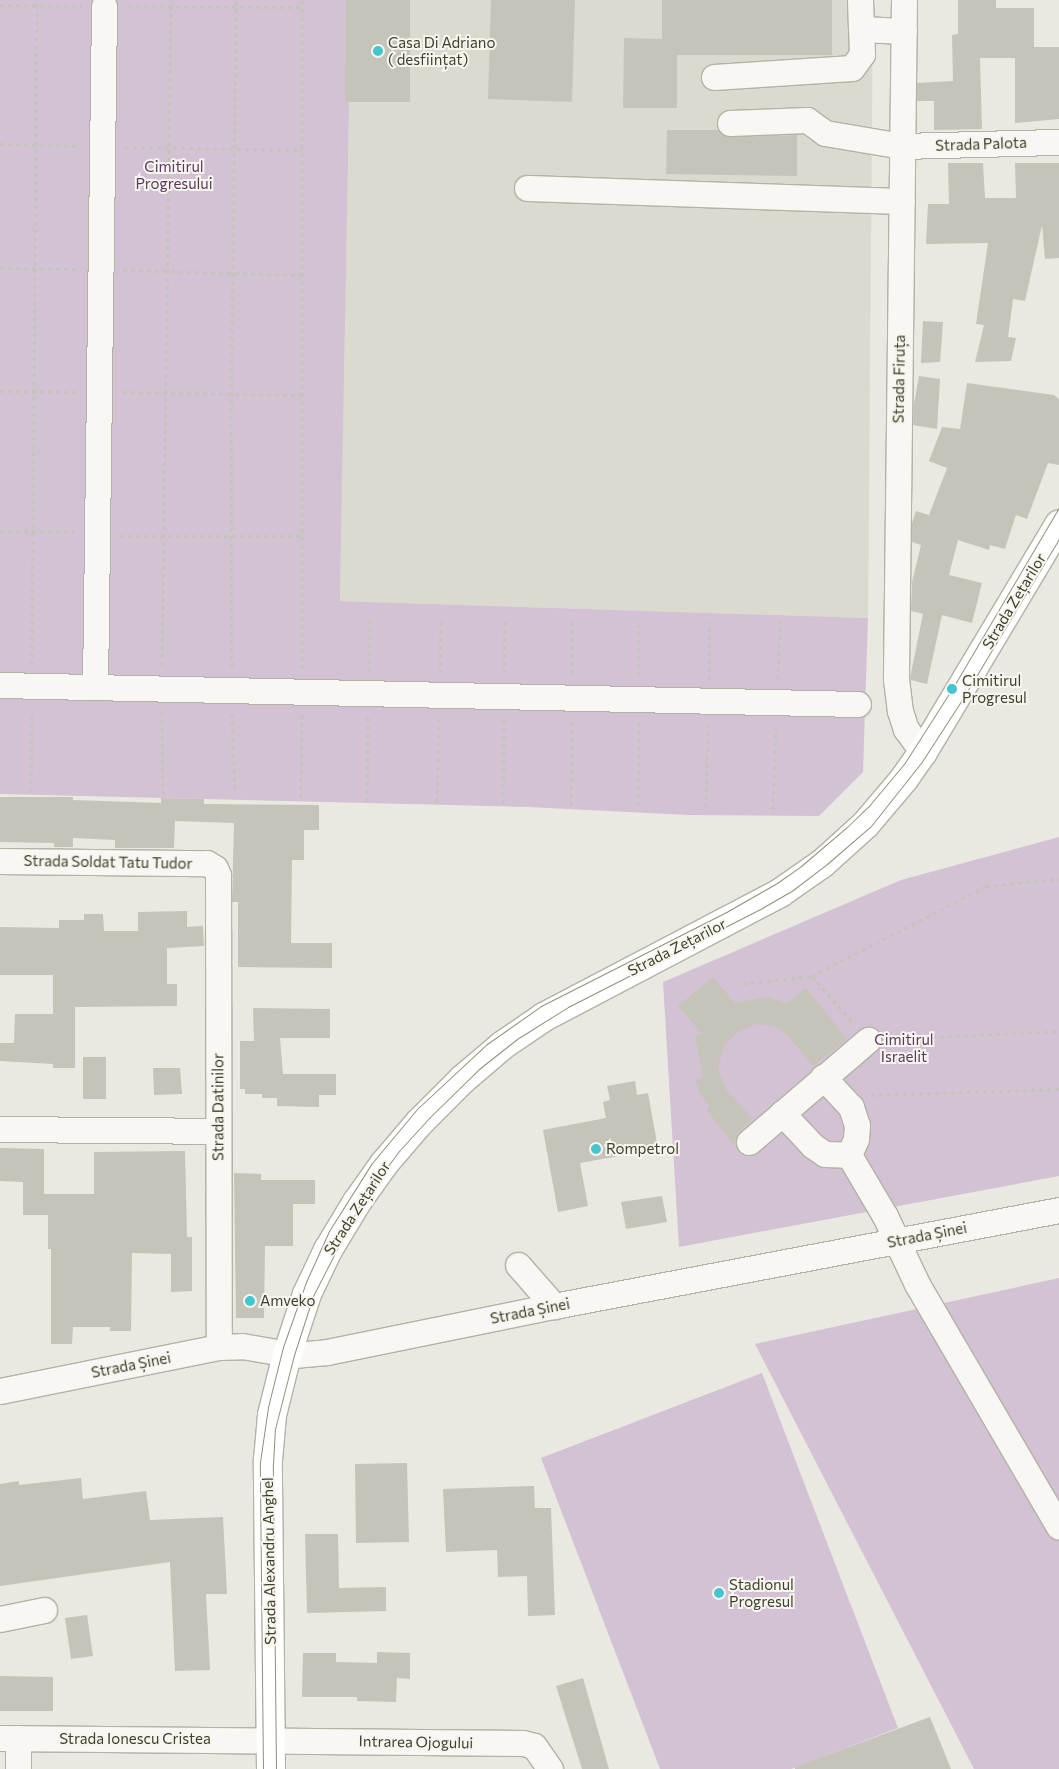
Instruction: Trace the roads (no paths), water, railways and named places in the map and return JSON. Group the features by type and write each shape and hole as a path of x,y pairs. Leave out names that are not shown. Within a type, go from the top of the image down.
{"main road":[{"name":"Strada Zețarilor","path":"287,1354 307,1294 328,1250 357,1202 384,1164 419,1123 463,1079 502,1045 544,1017 759,905 800,880 830,857 866,824 904,780 923,752 1059,525"},
{"name":"Strada Alexandru Anghel","path":"271,1769 268,1460 272,1415 287,1354"}],"street":[{"path":"714,77 852,68 862,54 860,0"},
{"name":"Strada Firuța","path":"904,0 896,678 900,711 906,729 923,752"},
{"path":"95,687 104,6"},
{"path":"861,29 904,31"},
{"name":"Strada Palota","path":"730,123 807,120 825,133 833,136 902,146 1059,142"},
{"path":"527,188 902,201"},
{"path":"0,685 858,704"},
{"name":"Strada Soldat Tatu Tudor","path":"0,861 207,863 215,868"},
{"name":"Strada Datinilor","path":"215,868 218,875 218,1347"},
{"path":"749,1142 868,1040"},
{"path":"823,1077 851,1108 857,1124 856,1139 849,1155"},
{"path":"782,1113 813,1146 825,1154 849,1155"},
{"path":"0,1129 218,1131"},
{"path":"849,1155 897,1240 917,1284 1059,1527"},
{"name":"Strada Șinei","path":"0,1391 218,1347 242,1346 287,1354 327,1352 554,1306 1059,1210"},
{"path":"518,1265 554,1306"},
{"path":"0,1619 44,1610"},
{"path":"9,1738 18,1769"},
{"name":"Strada Ionescu Cristea","path":"9,1738 271,1740"},
{"name":"Intrarea Ojogului","path":"271,1740 523,1743 534,1746 550,1769"}],"tram line":[{"path":"263,1769 260,1462 268,1407 283,1347 306,1282 329,1231 372,1163 417,1109 487,1044 541,1006 728,911 777,883 801,866 868,807 904,764 952,689 1059,507"},
{"path":"276,1769 273,1465 275,1429 294,1355 313,1296 361,1202 399,1151 429,1118 479,1069 517,1039 568,1007 762,908 793,890 871,826 921,763 963,698 1059,539"}],"place":[{"name":"Casa Di Adriano ( desființat)","path":"378,51"},
{"name":"Cimitirul Progresul","path":"952,689"},
{"name":"Rompetrol","path":"596,1149"},
{"name":"Amveko","path":"250,1301"},
{"name":"Stadionul Progresul","path":"719,1593"}],"park label":[{"name":"Cimitirul Progresului","path":"174,174"},
{"name":"Cimitirul Israelit","path":"904,1048"}]}
